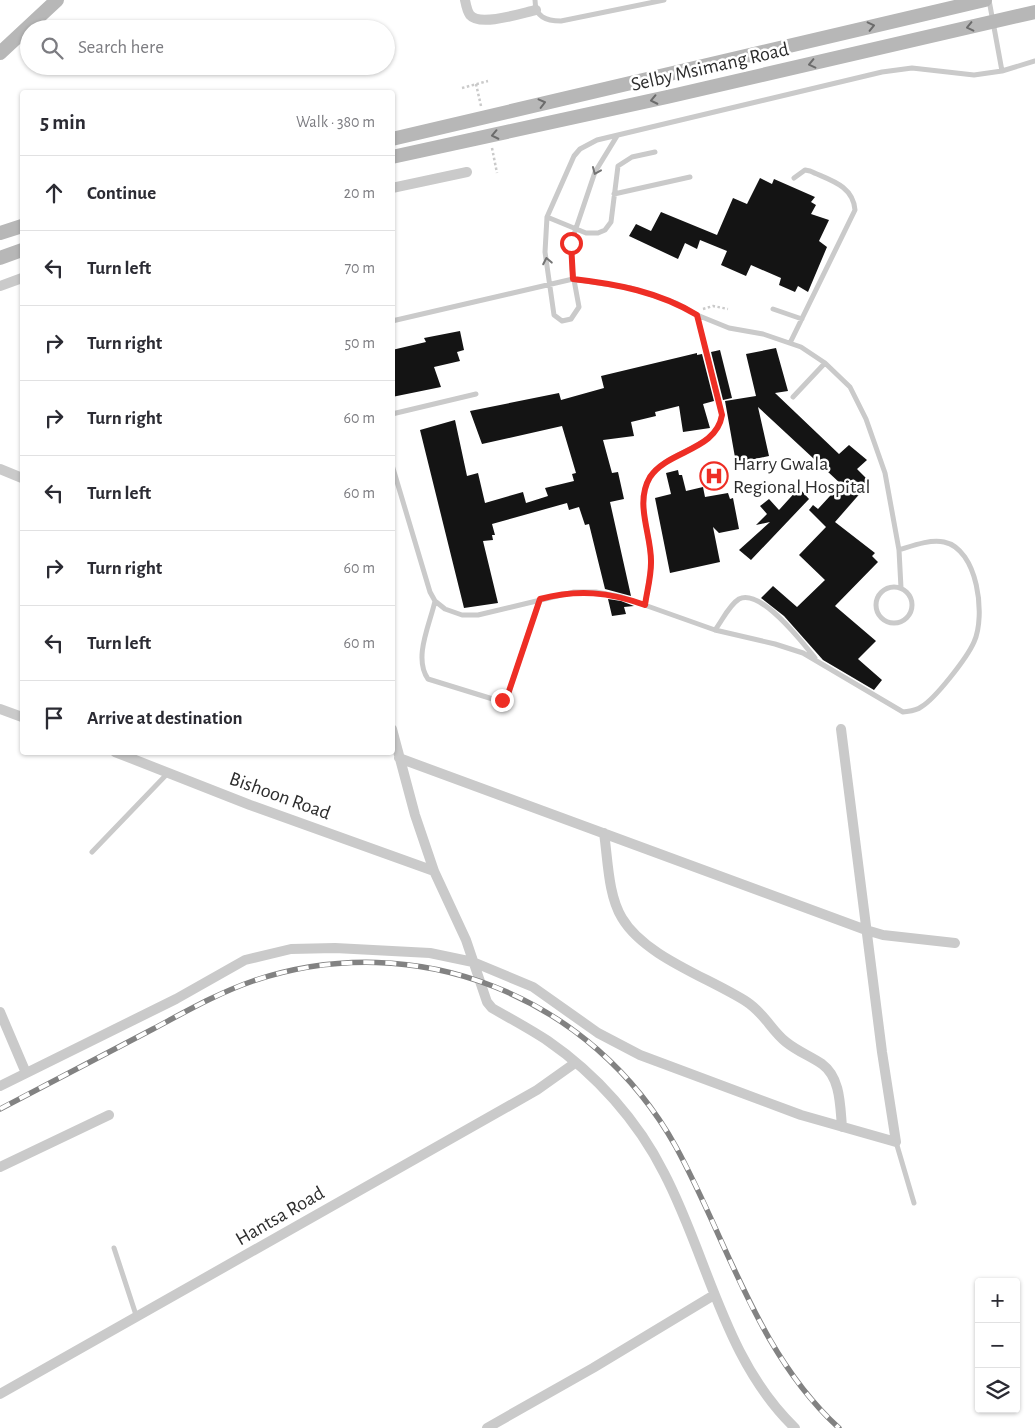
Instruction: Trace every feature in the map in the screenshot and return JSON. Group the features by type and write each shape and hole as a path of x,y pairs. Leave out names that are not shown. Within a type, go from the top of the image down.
{"main road":[{"path":"35,20 57,0"},
{"name":"Selby Msimang Road","path":"395,138 987,0"},
{"name":"Selby Msimang Road","path":"395,156 667,97 1035,12"},
{"path":"0,52 20,34"},
{"path":"0,233 20,227"},
{"path":"0,258 20,251"}],"street":[{"path":"465,0 470,15 476,19 492,20 535,5"},
{"path":"395,187 466,172"},
{"path":"0,286 20,279"},
{"path":"0,469 20,477"},
{"path":"0,709 20,717"},
{"path":"0,1086 201,986 234,964 261,955 291,949 335,948 430,953 473,962 534,987 620,1046 718,1085 801,1115 896,1142 866,930 841,729"},
{"path":"395,741 415,814 434,870 457,917 483,993 492,1008 546,1040 575,1063 612,1098 645,1140 677,1201 714,1295 755,1377 772,1403 795,1428"},
{"name":"Bishoon Road","path":"123,755 434,870"},
{"path":"399,758 866,930 883,935 955,943"},
{"path":"604,833 616,905 630,930 642,941 676,963 746,1002 765,1016 784,1041 830,1071 839,1096 842,1127"},
{"path":"0,1012 26,1073"},
{"name":"Hantsa Road","path":"0,1394 537,1090 575,1063"},
{"path":"0,1167 110,1115"},
{"path":"487,1428 593,1368 714,1295"}],"lane":[{"path":"535,5 540,16 550,21 561,21 664,0"},
{"path":"987,0 994,22 1002,71"},
{"path":"617,136 595,172 575,228 570,253 579,307 577,312 567,321 559,320 554,315 552,285 545,252 547,217 567,169 580,149 596,140 882,72 912,68 967,75 1002,71 1035,61"},
{"path":"547,217 592,234 609,227 618,166 632,157 655,152"},
{"path":"790,343 855,210 852,194 846,188 805,170 794,178"},
{"path":"614,194 690,177"},
{"path":"395,320 573,279 631,288 676,303 694,314 729,328 763,334 801,347 825,363 850,387 866,419 885,473 899,550 901,588 908,594 912,603 910,612 904,619 896,623 886,622 879,616 875,607 877,598 883,590 892,587 901,588"},
{"path":"773,308 802,319"},
{"path":"645,605 652,563 643,504 646,488 651,476 664,464 712,436 720,427 722,415 694,314"},
{"path":"794,397 825,363"},
{"path":"395,413 476,394"},
{"path":"395,476 424,579 435,601 445,609 462,615 478,615 574,592 596,592 622,596 715,630 804,653 903,712 922,707 962,662 974,642 978,629 979,605 976,584 970,567 961,554 945,542 929,543 899,550"},
{"path":"715,630 740,599 748,597 757,599 796,633 818,661"},
{"path":"435,601 421,662 428,679 496,700 507,697 540,599"},
{"path":"92,852 168,773"},
{"path":"896,1142 914,1204"},
{"path":"114,1248 137,1318"}],"path":[{"path":"462,88 488,81"},
{"path":"494,156 497,173"},
{"path":"694,314 712,306 728,309"}],"building":[{"path":"760,178 772,184 774,179 815,197 811,202 816,205 811,214 829,220 819,241 827,247 808,292 798,286 795,292 779,285 781,278 751,265 746,276 721,265 727,251 700,240 697,249 685,243 678,259 629,236 636,224 651,231 661,212 717,235 733,198 747,204"},
{"path":"460,331 464,350 457,352 460,361 434,367 441,387 395,396 395,349 426,342 424,338"},
{"path":"776,348 788,391 775,393 839,454 849,445 867,460 857,469 870,482 835,522 875,553 872,556 878,562 835,606 876,641 858,659 882,680 874,690 823,660 784,616 761,598 773,586 797,607 825,580 799,555 826,527 809,510 813,505 818,509 841,484 758,407 769,456 736,463 725,401 756,396 746,354"},
{"path":"720,350 732,398 723,400 711,352"},
{"path":"697,353 697,355 702,354 714,401 703,404 710,428 683,432 679,406 655,412 656,416 631,422 634,436 603,440 612,473 618,472 624,499 610,502 631,596 605,589 589,524 585,525 579,507 569,510 567,503 492,524 495,535 492,535 493,540 483,541 498,603 464,608 420,430 455,420 467,476 478,473 485,503 523,492 526,503 548,496 545,488 574,481 572,474 576,473 562,426 482,444 470,411 559,393 561,400 604,388 601,376"},
{"path":"678,470 679,475 682,475 686,491 703,487 705,497 728,493 730,499 733,498 739,529 719,533 713,527 720,562 670,573 655,498 671,494 666,473"},
{"path":"799,488 809,499 751,560 739,550 770,522 756,525 767,514 760,506 769,499 779,510"},
{"path":"608,599 634,606 624,607 626,614 612,616"}],"railway":[{"path":"0,1109 202,1003 253,981 315,966 376,962 437,970 494,987 548,1014 598,1050 640,1094 676,1147 695,1183 746,1295 765,1331 786,1366 811,1398 839,1428"}],"place":[{"name":"Harry Gwala Regional Hospital","path":"714,476"}],"route":[{"path":"502,700 507,697 540,599 574,592 596,592 622,596 645,605 652,563 643,504 646,488 651,476 664,464 712,436 720,427 722,415 697,315 676,303 631,288 573,279 570,253 571,243"}]}
